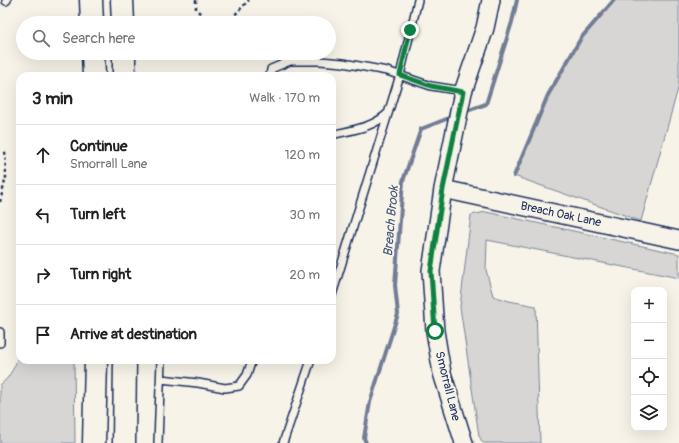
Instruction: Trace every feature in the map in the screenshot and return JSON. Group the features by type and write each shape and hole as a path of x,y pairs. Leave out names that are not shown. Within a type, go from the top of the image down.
{"highway":[{"path":"91,0 92,16"},
{"path":"122,0 123,16"},
{"path":"93,60 94,72"},
{"path":"124,60 124,72"},
{"path":"94,443 96,364"},
{"path":"124,443 125,364"}],"street":[{"name":"Smorrall Lane","path":"464,443 442,372 435,331 431,271 443,189 462,98 485,28 491,0"},
{"name":"Breach Oak Lane","path":"443,189 679,240"}],"lane":[{"path":"336,282 400,75 418,0"},
{"path":"271,72 271,69 290,61 343,63 387,71 462,98"},
{"path":"336,134 379,122 387,114"},
{"path":"0,332 0,343"},
{"path":"158,443 161,364"},
{"path":"160,379 224,388 239,386 247,375 251,364"},
{"path":"283,443 310,364"}],"path":[{"path":"196,0 196,9 203,16"},
{"path":"234,16 249,0"},
{"path":"0,202 6,176 5,149"}],"shaded area":[{"path":"614,0 679,0 679,85 641,221 514,176 550,92 581,38"},
{"path":"486,212 679,254 679,278 487,240 486,270 493,296 509,301 536,306 540,443 483,443 479,436 460,307 471,215"},
{"path":"16,363 74,364 75,443 0,443 0,385 10,375"}],"waterway":[{"name":"Breach Brook","path":"464,112 486,104 512,22 517,0"},
{"path":"514,176 548,95 581,38 614,0"},
{"name":"Breach Brook","path":"366,443 364,438 370,402 398,314 395,285 403,181 421,129 454,116"}],"route":[{"path":"410,30 400,75 431,86 463,92 443,189 431,271 435,331"}]}
